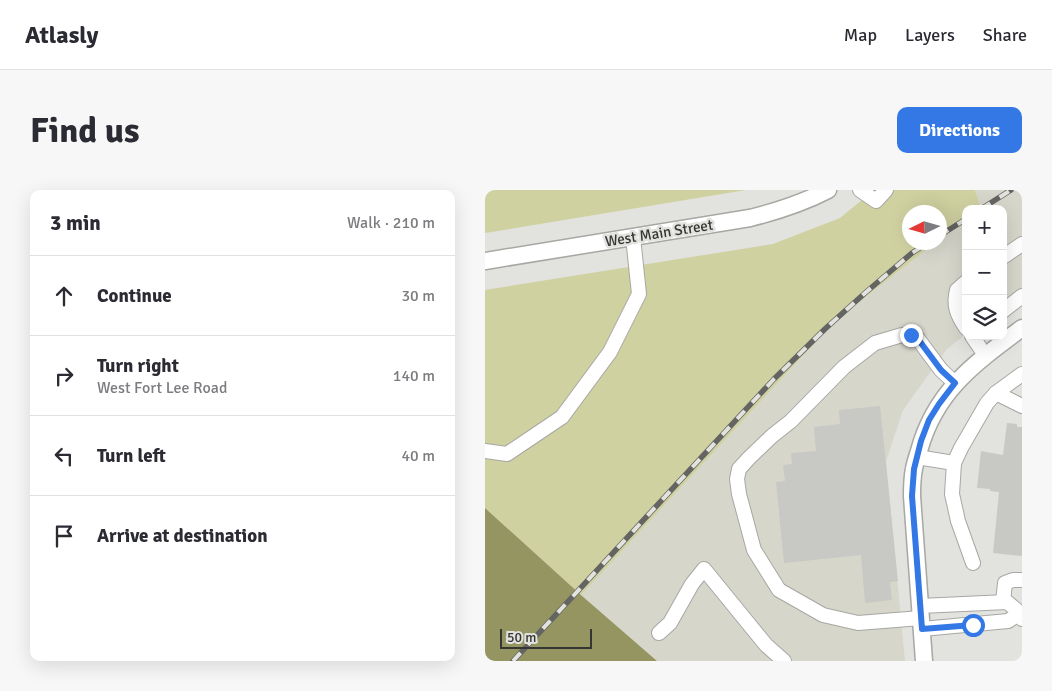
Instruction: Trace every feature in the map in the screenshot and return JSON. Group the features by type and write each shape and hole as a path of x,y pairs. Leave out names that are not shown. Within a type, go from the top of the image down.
{"main road":[{"name":"West Main Street","path":"485,261 750,218 779,211 828,190"},
{"path":"924,661 912,496 917,457 929,420 955,383 985,355 1022,328"}],"lane":[{"path":"860,190 876,202 885,190"},
{"path":"485,451 507,454 562,416 610,352 639,294 633,237"},
{"path":"1007,253 1022,244"},
{"path":"962,286 957,290 955,298 955,304 962,318"},
{"path":"1007,308 1022,296"},
{"path":"921,618 978,624 1007,621 1021,615 1007,602 976,604 921,618 858,623 823,615 779,590 753,550 737,479 739,470 749,458 791,422 844,367 875,343 902,335 911,335 918,339 941,370 955,383"},
{"path":"975,340 985,355"},
{"path":"973,563 958,521 952,494 954,462 987,403 1022,374"},
{"path":"997,393 1022,406"},
{"path":"917,457 954,462"},
{"path":"659,633 670,622 692,584 704,569 766,645 784,661"},
{"path":"1003,602 1005,583 1013,580 1022,580"},
{"path":"976,604 978,624"}],"shaded area":[{"path":"485,190 746,190 485,233"},
{"path":"874,190 975,190 980,205 962,205 962,224 947,234 947,205 902,205 902,250 926,250 837,319 581,595 485,508 485,290 773,244 840,218"},
{"path":"975,190 1022,190 1022,289 1007,301 1007,205 980,205"},
{"path":"962,224 962,337 947,349 903,410 886,461 905,661 657,661 581,595 837,319 926,250 947,250 947,233"},
{"path":"485,508 581,595 657,661 485,661"}],"building":[{"path":"880,406 898,581 890,582 892,600 865,603 861,555 784,563 776,482 785,481 783,465 792,464 791,453 816,451 814,427 840,424 839,410"},
{"path":"1007,423 1017,424 1017,427 1022,427 1021,556 993,553 999,492 977,488 981,451 1003,455"}],"railway":[{"path":"987,205 1011,190"},
{"path":"947,231 962,222"},
{"path":"513,661 774,379 826,328 917,250"}],"route":[{"path":"911,335 918,339 941,370 955,383 929,420 921,441 914,469 912,496 922,629 973,625"}]}
